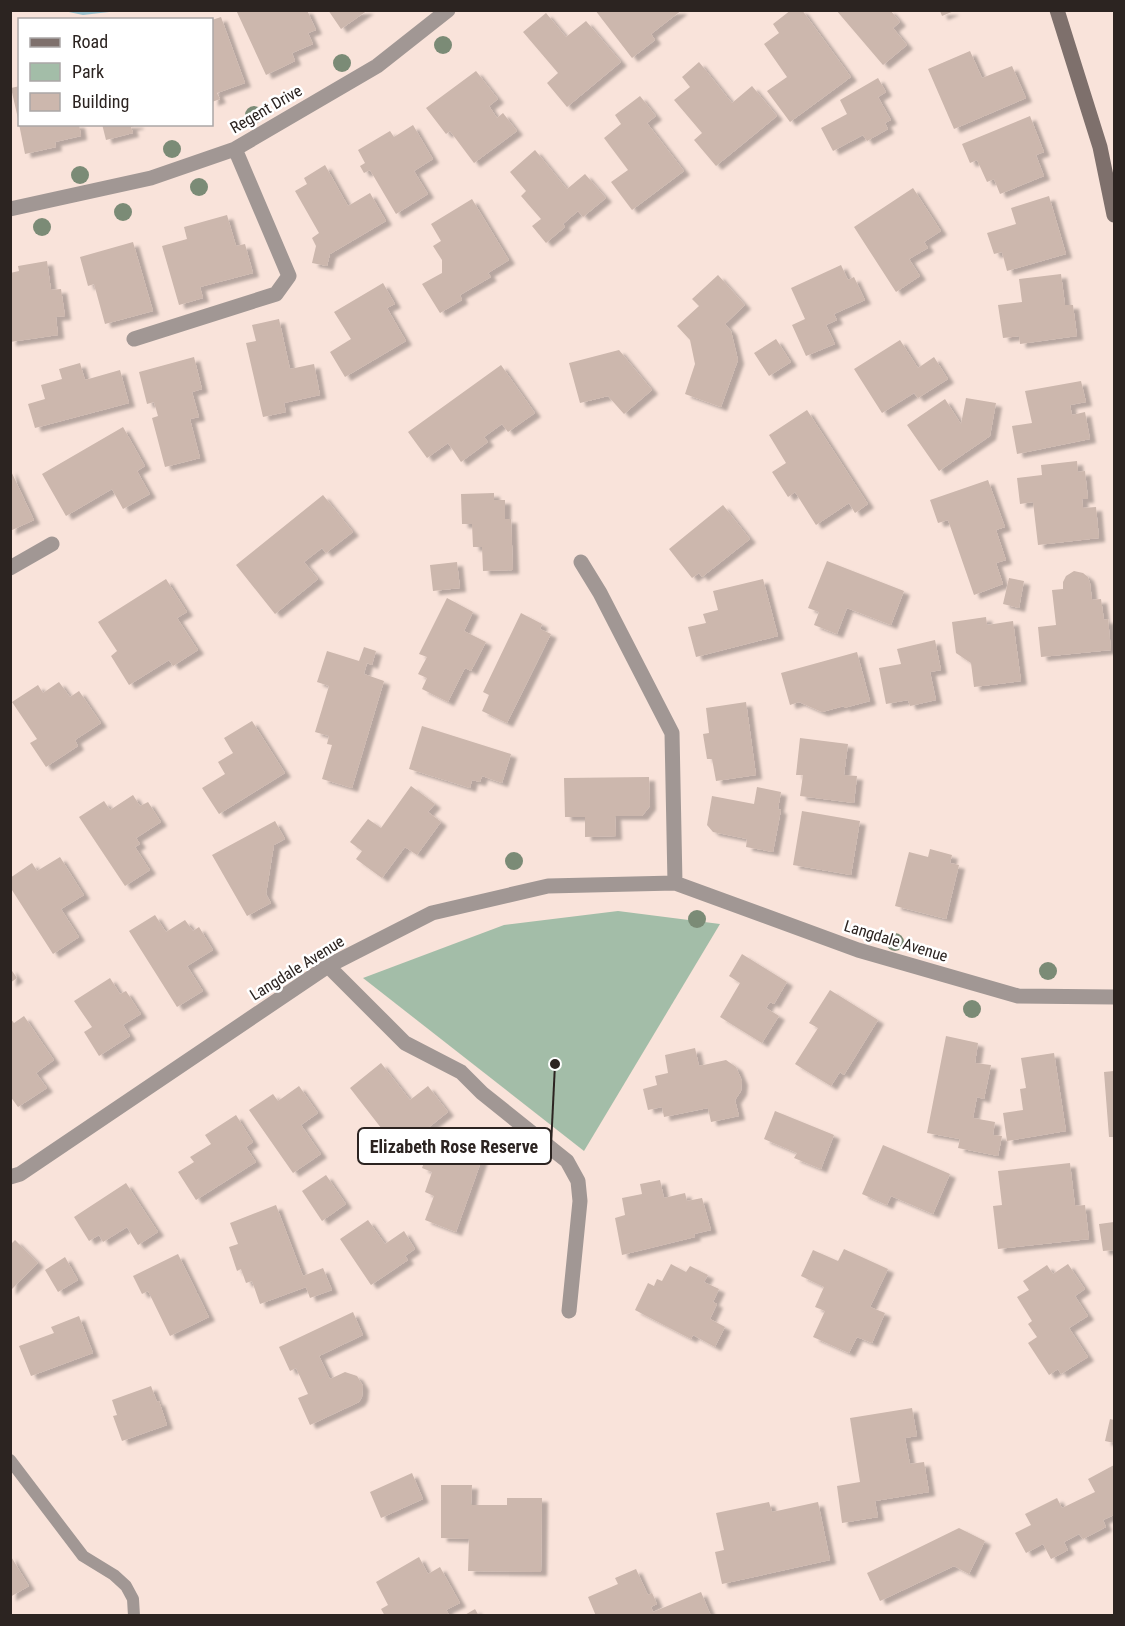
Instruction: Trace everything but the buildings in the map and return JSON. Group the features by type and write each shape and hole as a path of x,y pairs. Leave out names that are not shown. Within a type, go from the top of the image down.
{"street":[{"name":"Regent Drive","path":"10,209 151,178 235,149 377,66 448,10"},
{"path":"1057,10 1100,147 1114,215"},
{"path":"134,339 276,294 289,276 235,149"},
{"path":"10,568 52,544"},
{"path":"581,562 600,593 672,733 675,883"},
{"name":"Langdale Avenue","path":"10,1177 20,1174 328,966 432,913 548,886 675,883 858,950 1018,996 1114,997"},
{"path":"328,966 405,1043 461,1072 482,1093 567,1161 578,1181 580,1201 569,1311"}],"lane":[{"path":"10,1460 83,1556 114,1575 126,1586 133,1599 134,1616"}],"green space":[{"path":"618,911 720,924 584,1151 363,978 504,925"}],"water":[{"path":"118,10 83,15 64,11"}],"place":[{"name":"Elizabeth Rose Reserve","path":"555,1064"}]}
